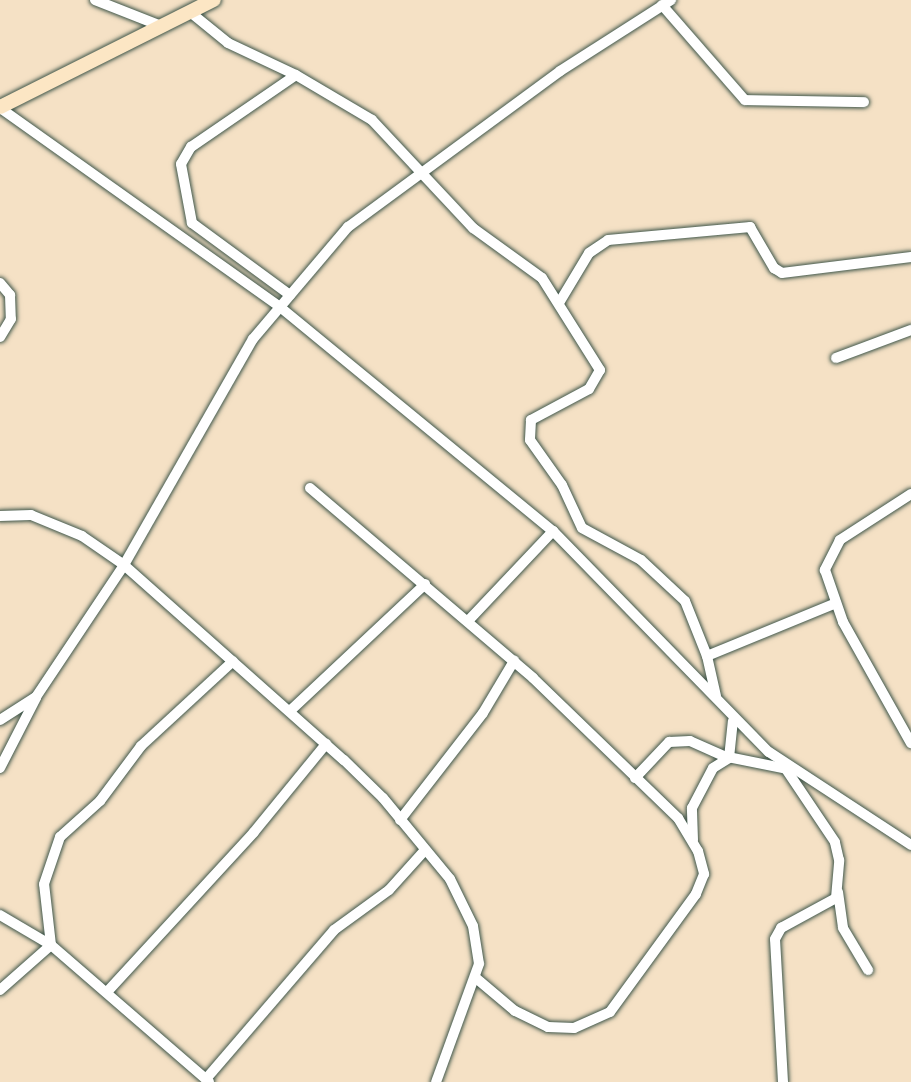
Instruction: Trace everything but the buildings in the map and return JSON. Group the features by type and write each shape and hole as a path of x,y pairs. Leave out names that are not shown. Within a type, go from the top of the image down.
{"street":[{"path":"95,0 161,26"},
{"path":"214,0 2,109 280,307 553,531 716,698 733,721 769,752 806,773 911,845"},
{"path":"0,768 36,697 124,565 253,339 348,227 417,173 667,1 745,100 864,102"},
{"path":"190,12 228,43 296,75 372,120 417,173 473,228 542,278 598,363 599,377 589,389 531,420 530,440 562,485 582,528 641,560 678,593 707,656 716,698"},
{"path":"290,295 192,223 181,164 191,147 296,75"},
{"path":"559,303 589,253 608,240 750,227 774,268 782,273 911,257"},
{"path":"0,283 10,295 11,319 0,337"},
{"path":"836,358 911,330"},
{"path":"310,488 514,661 678,818 693,842 704,874 696,894 610,1012 574,1028 548,1027 515,1011 476,978"},
{"path":"911,494 840,540 829,553 825,570 834,604 911,743"},
{"path":"0,516 31,515 82,536 124,565 291,710 400,820 425,850 465,904 479,946 476,978 436,1082"},
{"path":"468,621 553,531"},
{"path":"291,710 425,584"},
{"path":"707,656 834,604"},
{"path":"51,945 44,884 60,837 100,801 141,746 233,661"},
{"path":"400,820 483,713 514,661"},
{"path":"0,720 36,697"},
{"path":"729,758 733,721"},
{"path":"635,778 669,742 690,741 729,758 806,773"},
{"path":"107,992 254,832 326,744"},
{"path":"693,842 692,808 699,788 713,768 729,758"},
{"path":"783,1082 775,939 781,928 836,898 835,842 786,769"},
{"path":"899,838 911,833"},
{"path":"0,915 51,945 208,1080 334,930 389,890 425,850"},
{"path":"836,882 843,928 868,970"},
{"path":"0,990 51,945"}]}
